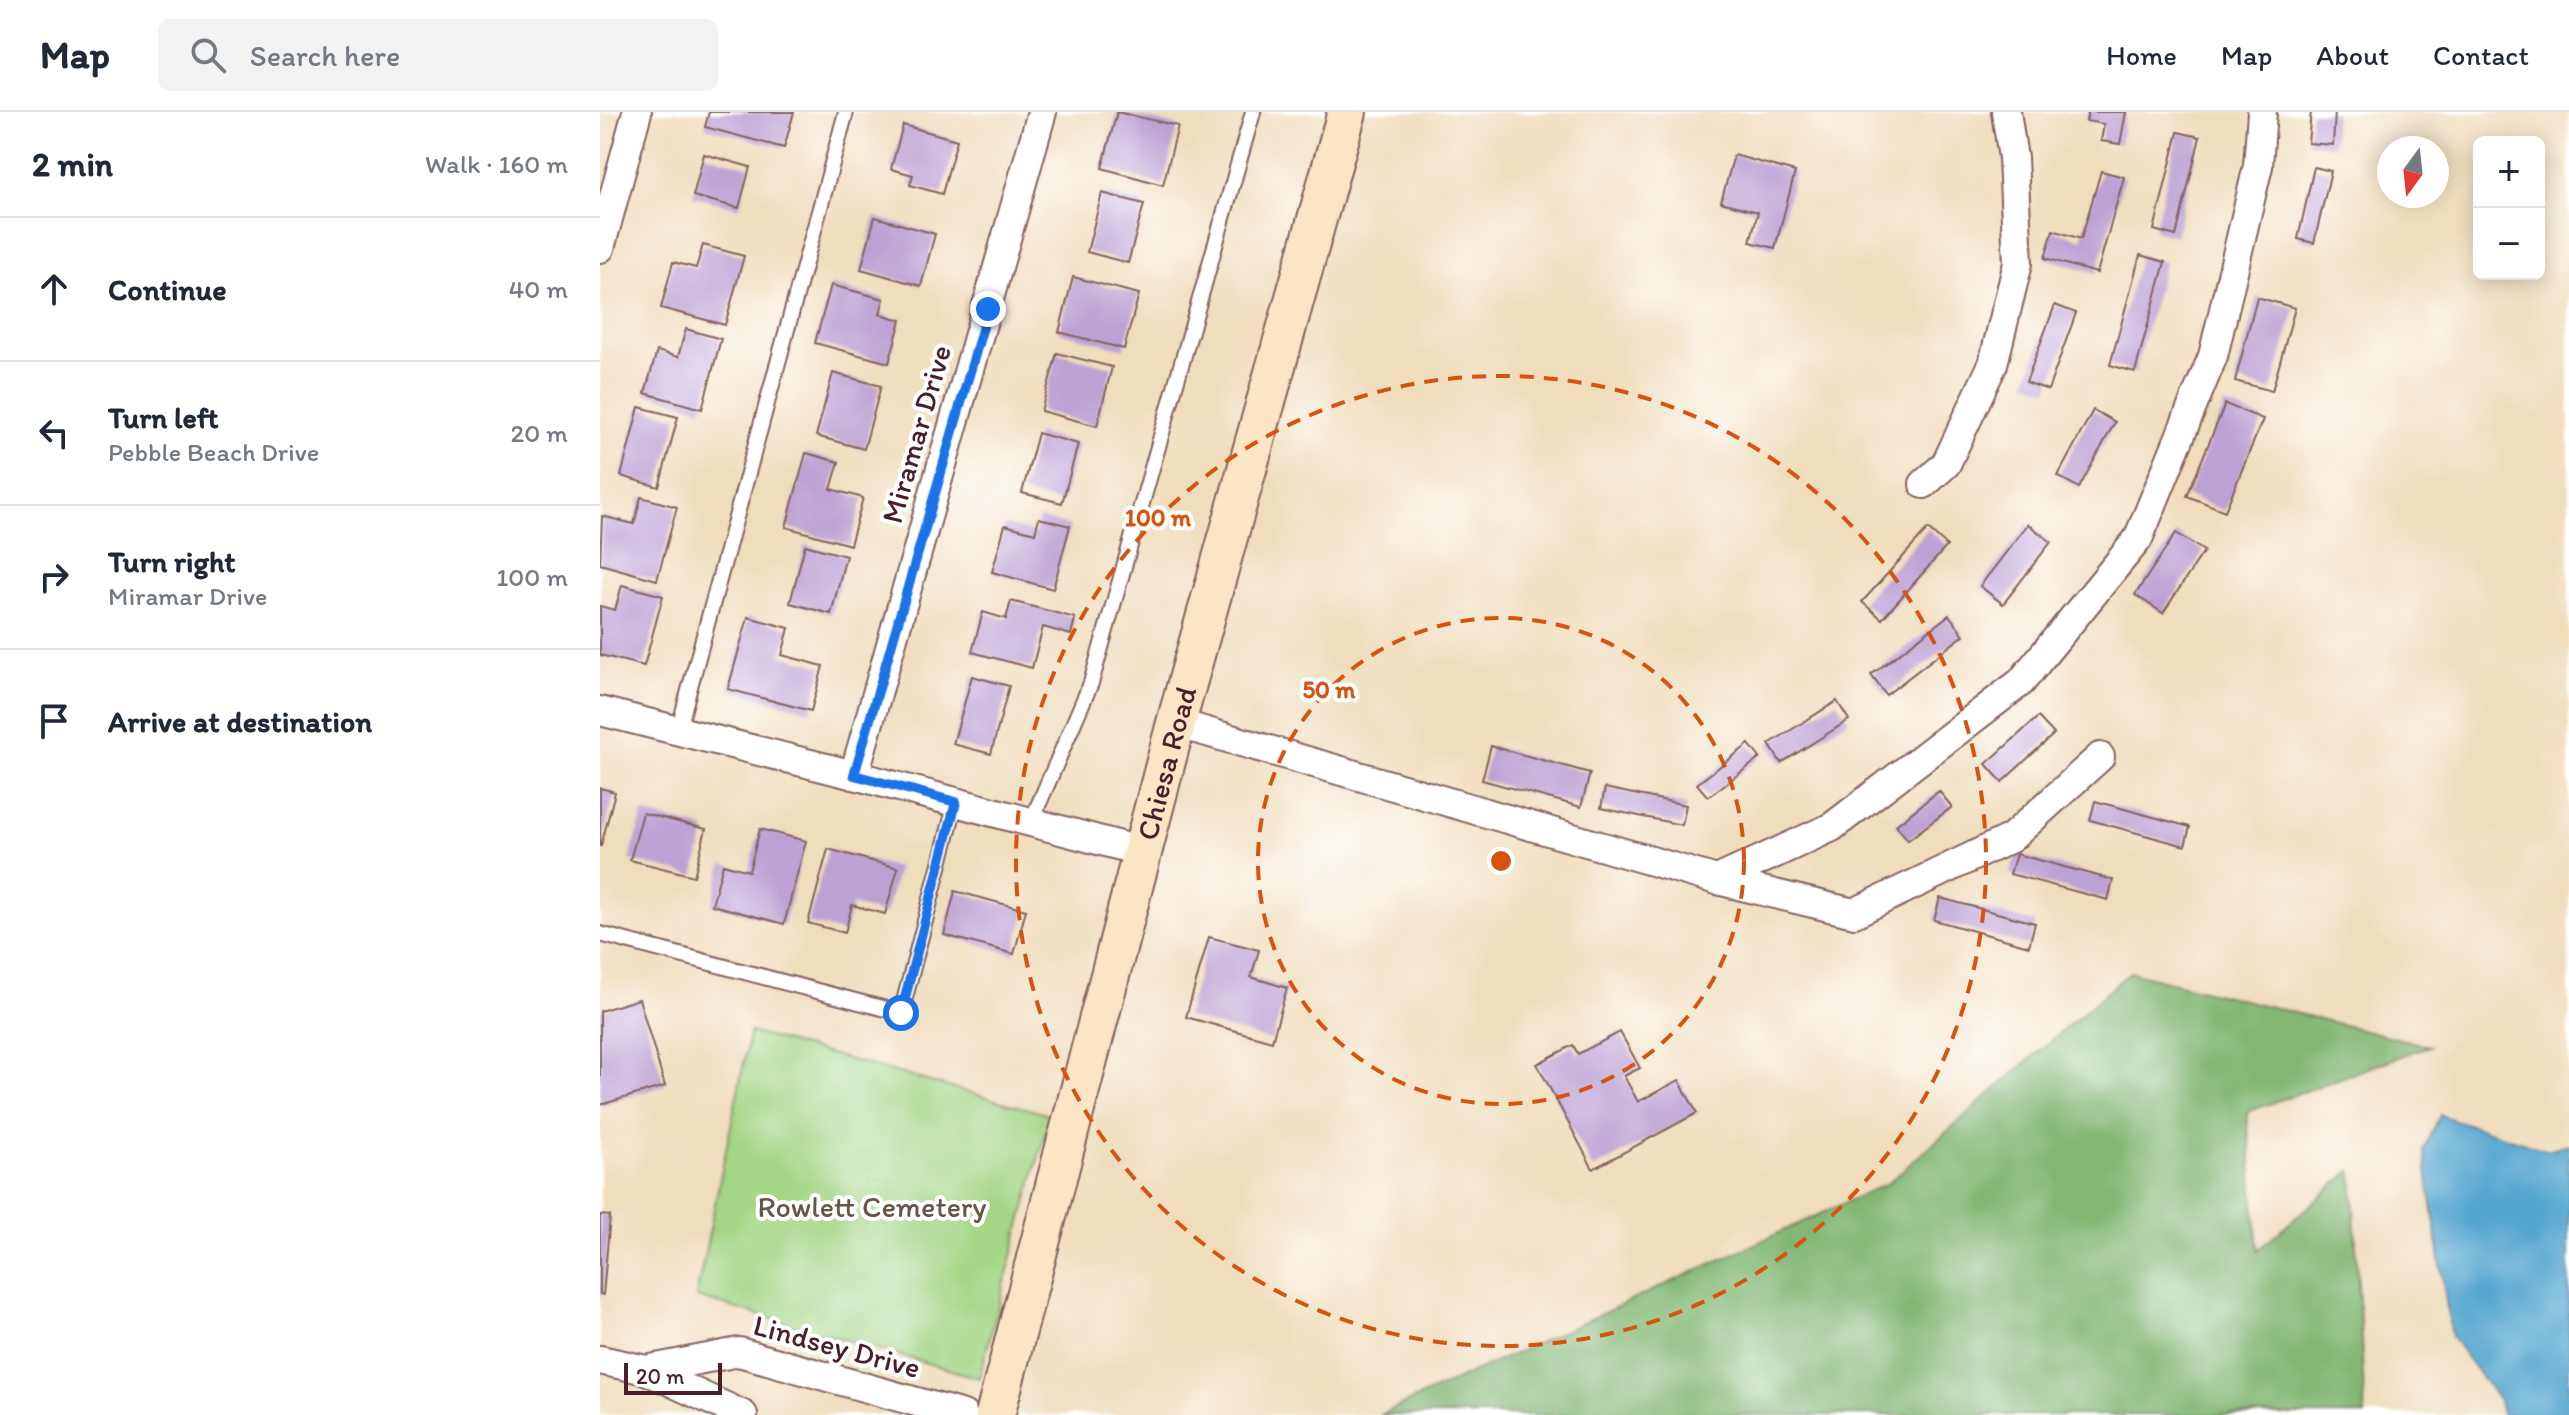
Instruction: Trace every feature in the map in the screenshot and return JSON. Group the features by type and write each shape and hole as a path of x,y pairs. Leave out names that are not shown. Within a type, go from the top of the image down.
{"main road":[{"name":"Chiesa Road","path":"995,1415 1176,723 1347,112"}],"street":[{"path":"600,248 637,112"},
{"name":"Miramar Drive","path":"854,775 1042,112"},
{"path":"1924,484 1946,464 1993,364 2018,263 2013,158 2006,112"},
{"path":"1717,880 1832,827 2021,682 2138,539 2213,356 2258,166 2262,112"},
{"path":"600,711 1143,852"},
{"path":"1176,723 1717,880 1854,913 2011,838 2100,757"},
{"name":"Lindsey Drive","path":"646,1370 739,1352 963,1415"},
{"name":"Lindsey Drive","path":"600,1360 646,1370 743,1415"}],"lane":[{"path":"678,731 846,112"},
{"path":"1031,822 1091,683 1253,112"},
{"path":"600,934 901,1013 956,802"}],"green space":[{"path":"2130,972 2429,1046 2247,1112 2258,1250 2352,1170 2365,1415 1380,1415 1888,1183"},
{"name":"Rowlett Cemetery","path":"750,1032 1050,1115 979,1378 696,1297"}],"water":[{"path":"2440,1115 2546,1150 2569,1144 2569,1415 2502,1415 2499,1401 2451,1336 2424,1150"}],"building":[{"path":"709,112 794,112 784,148 705,127"},
{"path":"1117,112 1178,126 1163,185 1102,168"},
{"path":"2088,112 2126,112 2120,144 2101,141 2104,124 2086,121"},
{"path":"2311,112 2335,112 2333,145 2308,143"},
{"path":"903,125 957,140 942,194 910,185 913,175 891,169"},
{"path":"2178,132 2200,137 2176,236 2154,230"},
{"path":"704,154 750,167 739,208 693,196"},
{"path":"1734,155 1795,172 1775,248 1750,242 1758,212 1721,202"},
{"path":"2314,167 2331,171 2314,243 2298,239"},
{"path":"2101,171 2124,177 2097,273 2045,258 2053,230 2081,239"},
{"path":"1102,193 1144,204 1128,263 1087,252"},
{"path":"875,217 935,234 921,286 861,269"},
{"path":"703,245 744,256 725,325 661,308 673,262 696,268"},
{"path":"2140,255 2165,262 2135,372 2110,365"},
{"path":"1073,277 1139,294 1124,349 1059,332"},
{"path":"831,285 884,299 880,314 901,320 889,363 815,343"},
{"path":"2257,297 2295,308 2272,391 2235,381"},
{"path":"2055,305 2076,313 2048,390 2026,382"},
{"path":"686,329 721,339 702,409 645,393 657,351 678,357"},
{"path":"1057,353 1112,367 1097,426 1041,411"},
{"path":"833,373 881,386 864,449 816,436"},
{"path":"2225,404 2263,419 2225,511 2187,496"},
{"path":"639,407 678,417 659,487 621,476"},
{"path":"2093,410 2115,422 2079,488 2058,476"},
{"path":"1038,433 1078,444 1062,503 1022,493"},
{"path":"806,453 839,462 831,489 863,498 850,545 786,527"},
{"path":"641,497 677,507 657,580 600,564 602,516 634,524"},
{"path":"1039,518 1070,526 1053,589 992,572 1005,525 1035,533"},
{"path":"2028,524 2051,542 2003,604 1980,586"},
{"path":"1928,529 1947,546 1882,619 1862,602"},
{"path":"2176,533 2204,551 2163,613 2135,595"},
{"path":"805,545 846,556 831,614 790,603"},
{"path":"622,585 663,596 644,666 600,655 600,606 615,610"},
{"path":"1011,601 1075,618 1071,635 1043,627 1032,668 972,652 983,612 1006,619"},
{"path":"1949,615 1964,635 1886,695 1871,675"},
{"path":"748,617 789,628 782,655 823,666 811,711 728,689"},
{"path":"972,676 1009,686 991,754 953,744"},
{"path":"1837,701 1849,720 1781,763 1769,744"},
{"path":"2038,717 2054,734 2002,782 1986,764"},
{"path":"1749,744 1760,758 1708,797 1697,784"},
{"path":"1491,746 1590,773 1581,807 1482,780"},
{"path":"600,788 615,792 601,846 600,846"},
{"path":"1605,788 1686,805 1682,825 1601,808"},
{"path":"1939,791 1952,807 1908,840 1896,825"},
{"path":"2095,801 2190,827 2185,846 2090,820"},
{"path":"643,813 706,829 694,876 630,860"},
{"path":"760,829 806,841 784,924 712,905 723,864 749,871"},
{"path":"828,849 898,868 885,914 852,905 845,933 808,923"},
{"path":"2016,854 2113,880 2108,900 2010,874"},
{"path":"955,891 1026,910 1014,954 944,935"},
{"path":"1940,898 2035,923 2029,946 1934,920"},
{"path":"1209,937 1259,950 1251,977 1287,988 1272,1041 1186,1017"},
{"path":"639,999 665,1086 600,1105 600,1011"},
{"path":"1620,1032 1640,1068 1624,1076 1638,1102 1679,1080 1697,1113 1593,1169 1537,1064 1573,1045 1578,1054"},
{"path":"600,1215 610,1216 603,1295 600,1294"}],"route":[{"path":"901,1013 956,802 854,775 988,309"}]}
